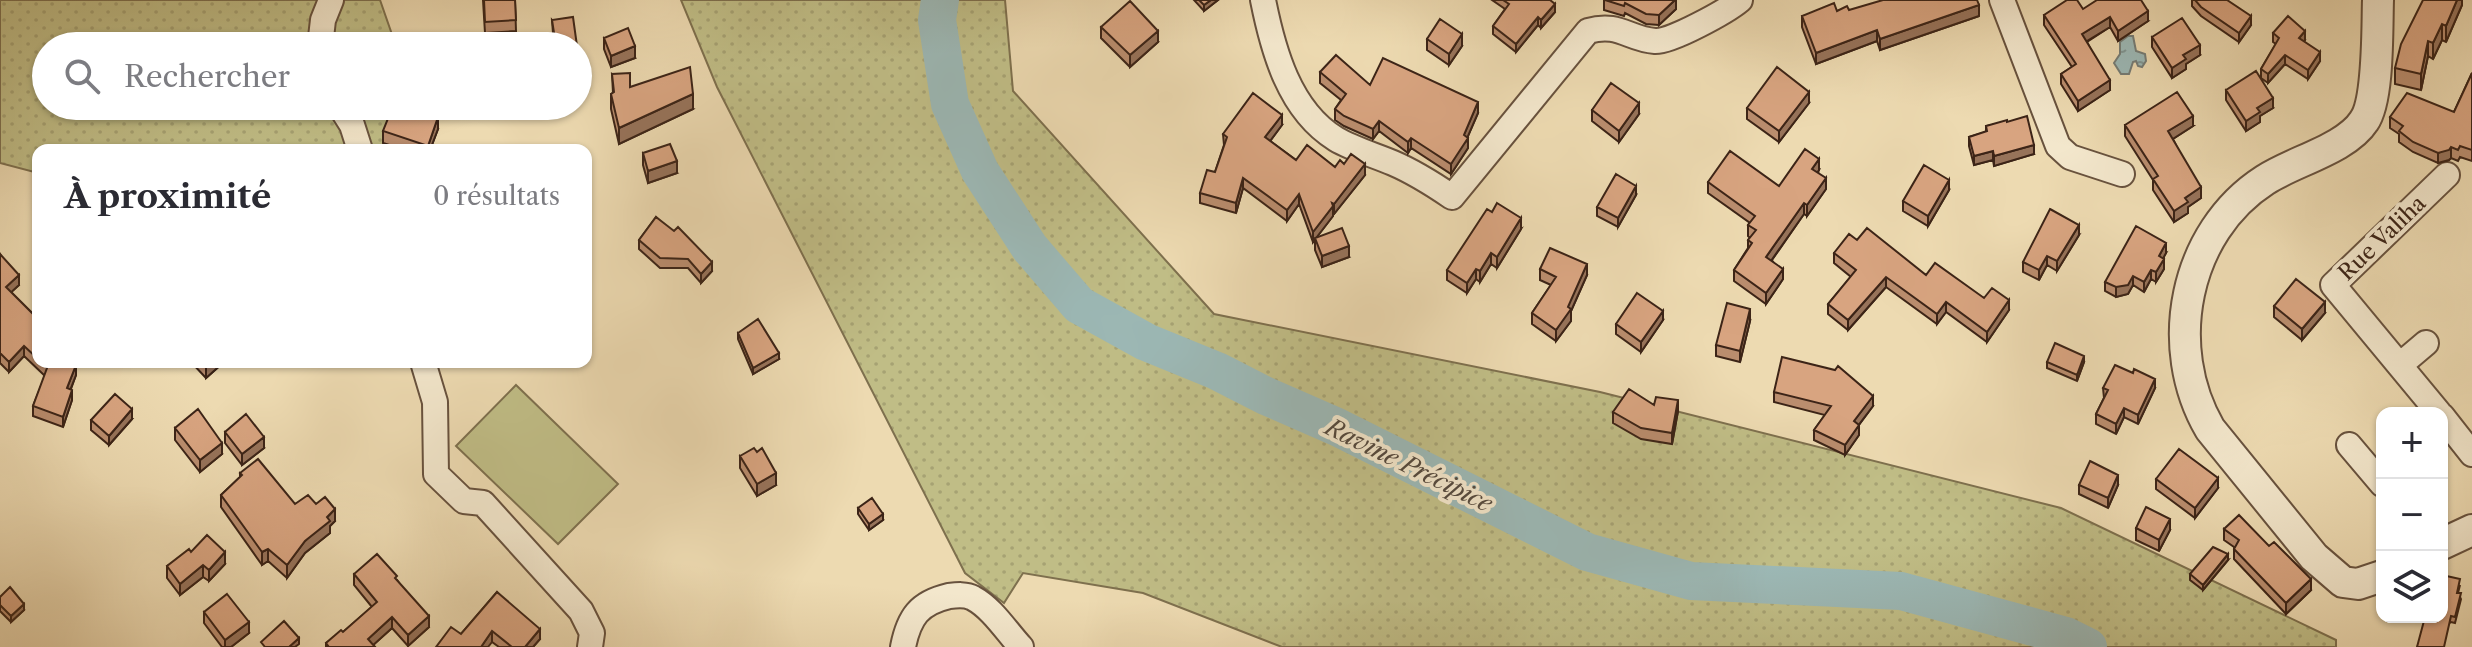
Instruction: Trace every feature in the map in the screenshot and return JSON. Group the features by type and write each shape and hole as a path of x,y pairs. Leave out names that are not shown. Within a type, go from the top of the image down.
{"street":[{"path":"322,32 331,0"},
{"path":"1263,0 1270,34 1283,70 1297,101 1313,120 1335,138 1425,179 1452,197 1588,31 1605,26 1654,41 1667,40 1740,0"},
{"path":"2002,0 2058,146 2070,157 2122,174"},
{"path":"2376,578 2358,584 2343,582 2314,557 2210,429 2198,409 2189,371 2184,326 2186,302 2194,273 2226,213 2244,194 2269,177 2354,134 2367,118 2374,80 2378,0"},
{"path":"349,120 358,144"},
{"name":"Rue Valiha","path":"2434,407 2333,285 2447,175"},
{"path":"2400,365 2426,343"},
{"path":"425,368 435,402 436,474 464,501 483,503 581,611 592,633 590,647"},
{"name":"Rue Valiha","path":"2448,424 2472,454"},
{"path":"2349,445 2378,479"},
{"path":"2448,542 2471,532"},
{"path":"903,647 905,635 917,611 930,600 958,595 972,597 1021,647"}],"shaded area":[{"path":"0,0 380,0 391,32 32,32 32,120 422,121 390,144 32,144 32,171 0,163"},
{"path":"681,0 1005,0 1013,91 1214,314 1600,392 2061,508 2336,640 2336,647 1282,647 1143,593 1023,573 1004,603 965,573 717,87"},
{"path":"516,385 618,484 558,544 456,446"}],"water":[{"path":"2133,36 2136,51 2145,54 2146,61 2142,67 2133,62 2129,74 2121,74 2114,63 2120,54 2120,42"}],"building":[{"path":"484,0 515,0 516,20 485,22"},
{"path":"1503,0 1550,0 1555,4 1541,20 1538,17 1516,44 1493,26 1509,4"},
{"path":"1605,0 1675,0 1659,15 1646,14 1625,3 1624,6"},
{"path":"1883,0 1977,0 1979,5 1880,39 1877,30 1816,53 1802,16 1834,3 1837,11 1847,6 1849,10"},
{"path":"2067,0 2077,0 2083,9 2097,0 2141,0 2148,11 2118,31 2110,17 2082,34 2110,80 2078,101 2061,74 2076,64 2044,15"},
{"path":"2195,0 2227,0 2251,16 2239,33"},
{"path":"2423,0 2457,0 2446,26 2442,24 2433,43 2428,41 2421,74 2395,68 2401,44"},
{"path":"1130,1 1158,31 1130,55 1101,27"},
{"path":"2288,16 2305,31 2299,38 2320,52 2308,70 2285,55 2268,74 2261,69 2279,38 2273,33"},
{"path":"573,17 575,32 554,32 552,20"},
{"path":"2182,18 2200,45 2183,55 2186,59 2172,68 2152,37"},
{"path":"1440,19 1462,34 1449,54 1427,39"},
{"path":"628,28 635,46 611,56 604,38"},
{"path":"1336,55 1370,85 1383,58 1478,102 1464,135 1468,138 1451,164 1411,138 1408,142 1379,121 1373,129 1335,109 1346,94 1320,72"},
{"path":"690,67 693,94 619,128 611,94 614,92 612,74 630,73 630,87"},
{"path":"1777,67 1809,92 1779,131 1747,108"},
{"path":"2256,71 2273,98 2257,108 2260,112 2246,121 2226,90"},
{"path":"2472,73 2472,150 2460,146 2458,150 2451,147 2438,153 2413,142 2399,131 2403,126 2390,117 2407,93 2454,112"},
{"path":"1611,83 1639,103 1619,131 1592,110"},
{"path":"2177,92 2193,116 2168,131 2201,187 2185,198 2188,202 2174,211 2153,179 2158,176 2125,125"},
{"path":"1253,93 1282,115 1265,137 1296,160 1307,145 1335,167 1340,160 1344,164 1351,154 1365,164 1332,203 1333,206 1313,232 1299,194 1287,210 1243,178 1236,203 1200,193 1207,170 1215,172 1227,137 1223,134"},
{"path":"2027,116 2034,145 1994,156 1993,151 1974,156 1969,137 1987,131 1986,126"},
{"path":"387,120 437,120 429,144 383,131"},
{"path":"670,144 677,161 648,171 643,153"},
{"path":"1805,149 1819,159 1812,169 1826,178 1766,257 1783,269 1766,293 1734,270 1752,243 1748,240 1756,230 1748,225 1755,216 1708,182 1730,151 1779,186"},
{"path":"1924,165 1949,180 1928,216 1903,201"},
{"path":"1616,174 1636,186 1618,218 1597,207"},
{"path":"1497,203 1521,218 1497,257 1491,253 1480,271 1476,269 1467,283 1447,270 1487,209 1492,212"},
{"path":"2050,209 2079,225 2057,261 2047,256 2039,270 2023,262"},
{"path":"656,217 674,231 678,227 712,262 701,274 688,259 660,258 639,240"},
{"path":"2136,226 2166,243 2159,256 2164,259 2156,272 2151,270 2144,282 2133,276 2128,285 2116,287 2105,282"},
{"path":"1342,228 1349,246 1322,256 1315,238"},
{"path":"1867,228 1926,275 1935,263 1984,298 1992,288 2009,300 1987,332 1946,302 1937,314 1886,277 1848,320 1828,304 1856,270 1834,253 1849,234 1857,240"},
{"path":"1550,248 1587,264 1568,307 1571,309 1556,330 1532,313 1556,277 1540,269"},
{"path":"0,254 19,275 6,287 32,313 32,353 24,346 9,362 0,353"},
{"path":"2296,279 2325,302 2302,329 2274,306"},
{"path":"1637,293 1663,311 1641,342 1616,324"},
{"path":"1727,303 1750,309 1740,351 1716,345"},
{"path":"758,319 779,353 753,368 738,333"},
{"path":"2055,343 2084,356 2077,375 2047,362"},
{"path":"1782,357 1835,370 1838,366 1873,396 1854,421 1859,425 1845,445 1814,430 1831,406 1774,392"},
{"path":"2115,365 2133,373 2134,369 2155,379 2138,415 2124,408 2116,424 2096,414 2108,390 2103,388"},
{"path":"47,368 75,368 67,388 72,390 63,417 33,406"},
{"path":"1629,389 1654,405 1656,397 1678,400 1672,433 1641,428 1613,412"},
{"path":"115,394 132,409 109,436 91,420"},
{"path":"198,409 222,443 200,460 175,428"},
{"path":"246,414 264,437 242,454 225,432"},
{"path":"754,448 757,452 762,448 776,473 757,484 740,456"},
{"path":"2179,449 2218,478 2195,508 2156,479"},
{"path":"258,459 295,504 308,495 316,504 325,497 335,509 327,517 330,521 305,541 287,565 268,549 262,552 221,495 242,475 240,473"},
{"path":"2090,461 2118,475 2108,498 2079,485"},
{"path":"872,498 883,514 869,524 858,508"},
{"path":"2146,507 2170,519 2159,540 2136,528"},
{"path":"2239,515 2269,546 2274,542 2311,579 2286,603 2234,549 2239,540 2224,529"},
{"path":"207,535 225,552 209,570 203,565 180,584 167,566 189,549 191,552"},
{"path":"2213,547 2228,554 2203,585 2190,574"},
{"path":"377,554 429,616 408,635 392,617 368,639 375,647 329,647 326,643 377,602 354,574"},
{"path":"2448,576 2460,579 2457,593 2461,593 2455,617 2451,616 2444,647 2417,647 2423,623 2448,623"},
{"path":"10,587 24,604 11,616 0,605 0,597"},
{"path":"497,592 540,629 525,647 512,647 492,631 481,647 436,647 451,627 461,634"},
{"path":"227,594 249,622 225,640 204,612"},
{"path":"284,621 299,638 289,647 265,647 261,642"}],"waterway":[{"name":"Ravine Précipice","path":"940,0 937,20 950,104 980,171 1030,248 1079,305 1146,342 1337,427 1587,552 1691,581 1901,591 2066,636 2088,647"}]}
